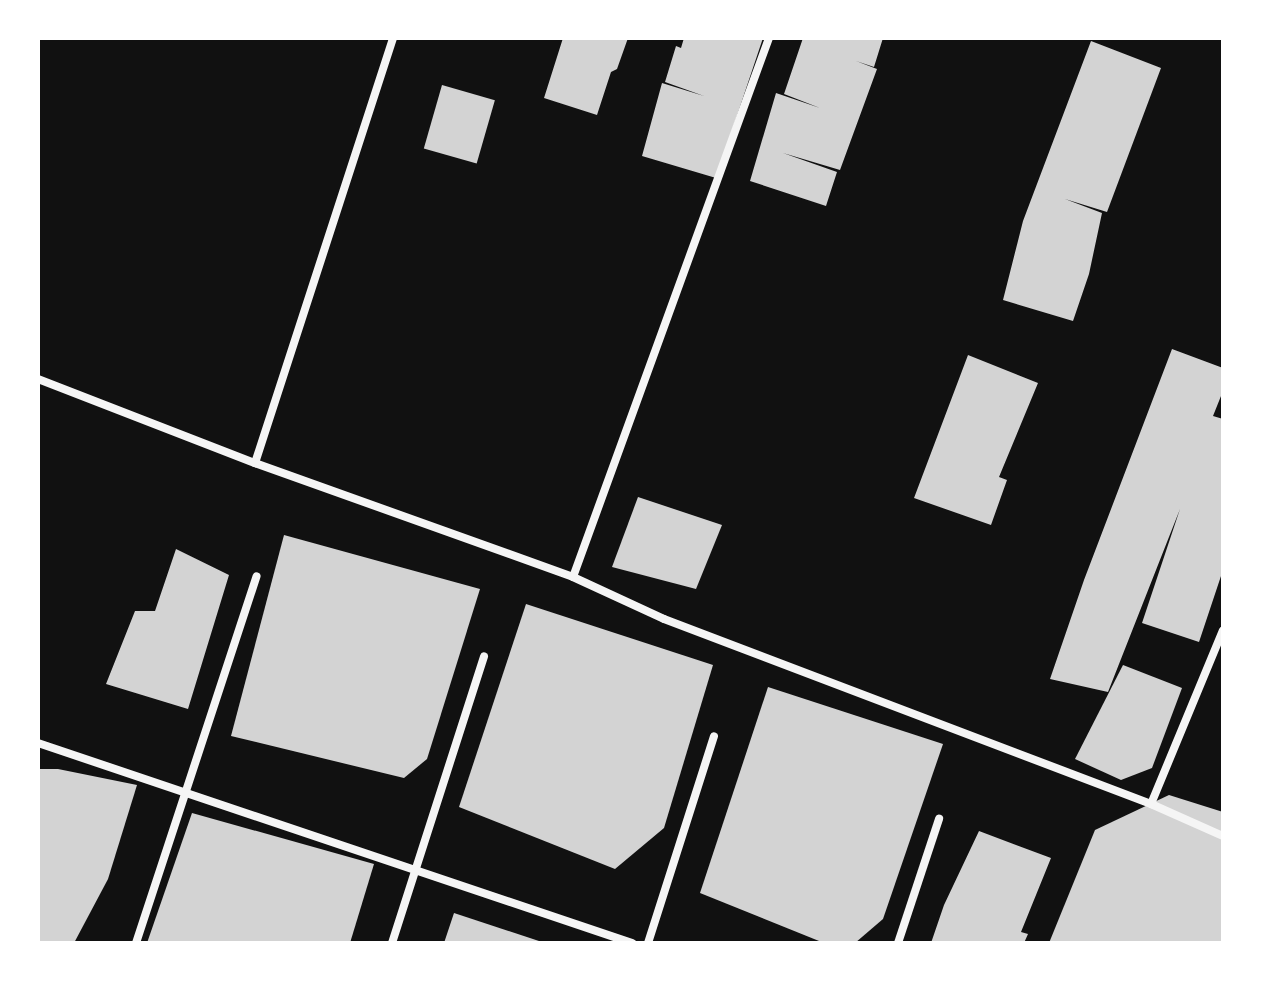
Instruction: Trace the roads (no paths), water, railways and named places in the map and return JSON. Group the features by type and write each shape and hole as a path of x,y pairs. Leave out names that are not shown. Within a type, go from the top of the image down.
{"street":[{"path":"255,463 393,38"},
{"path":"573,577 769,38"},
{"path":"38,379 255,463 573,577 664,619 1151,804 1223,836"},
{"path":"136,943 257,576"},
{"path":"1151,804 1223,630"},
{"path":"392,943 484,656"},
{"path":"648,943 714,736"},
{"path":"38,743 632,943"},
{"path":"898,943 939,819"}]}
